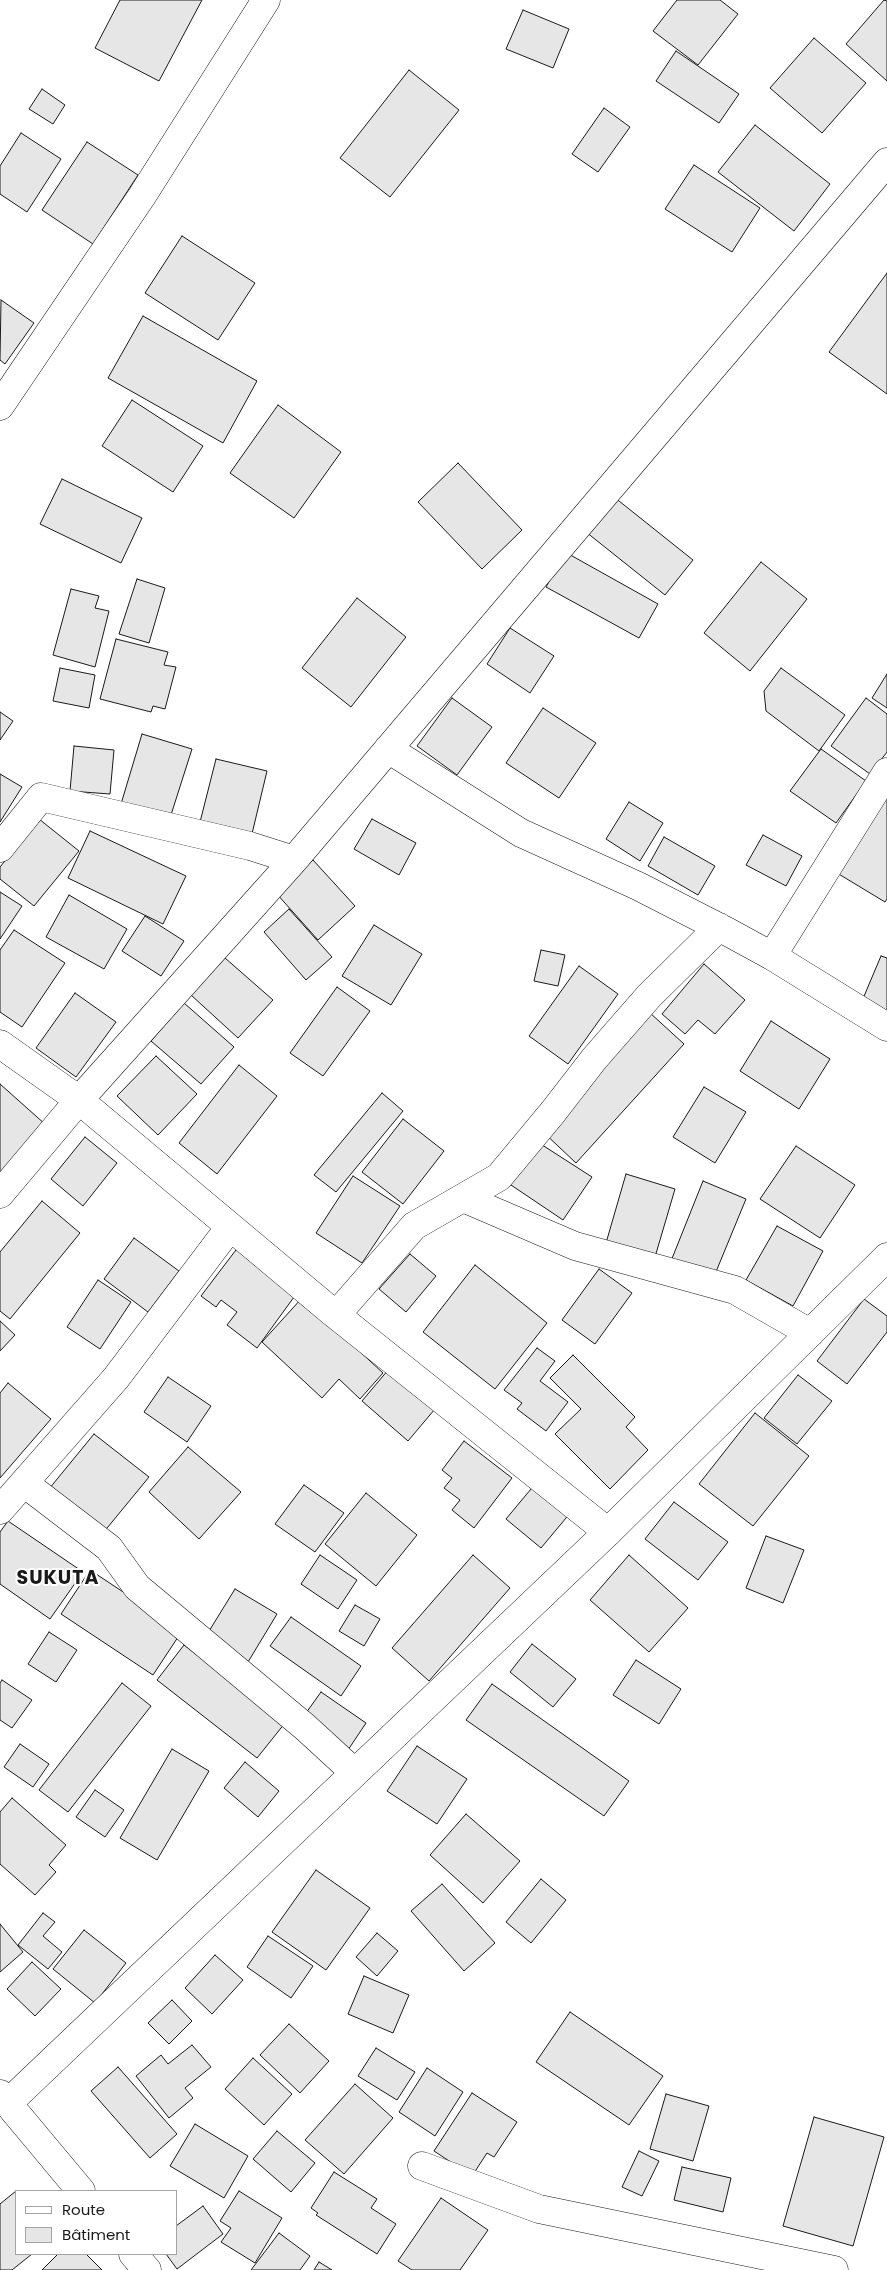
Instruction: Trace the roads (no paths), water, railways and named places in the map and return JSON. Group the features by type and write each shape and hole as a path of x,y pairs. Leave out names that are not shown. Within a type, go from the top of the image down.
{"street":[{"path":"0,406 142,196 266,0"},
{"path":"0,1194 79,1100 294,860 887,162"},
{"path":"388,749 521,833 638,886 719,927 772,956 887,1027"},
{"path":"772,956 887,772"},
{"path":"0,848 41,797 250,846 294,860"},
{"path":"336,1315 414,1226 499,1177 600,1052 649,996 719,927"},
{"path":"0,1044 79,1100 336,1315 608,1532"},
{"path":"463,1198 575,1246 735,1290 810,1333"},
{"path":"0,1510 116,1378 230,1226"},
{"path":"80,2190 4,2099 608,1532 887,1257"},
{"path":"24,1483 109,1548 137,1587 305,1727 354,1772"},
{"path":"422,2166 540,2209 834,2270"},
{"path":"134,2255 147,2270"}],"district":[{"name":"SUKUTA","path":"58,1579"}]}
